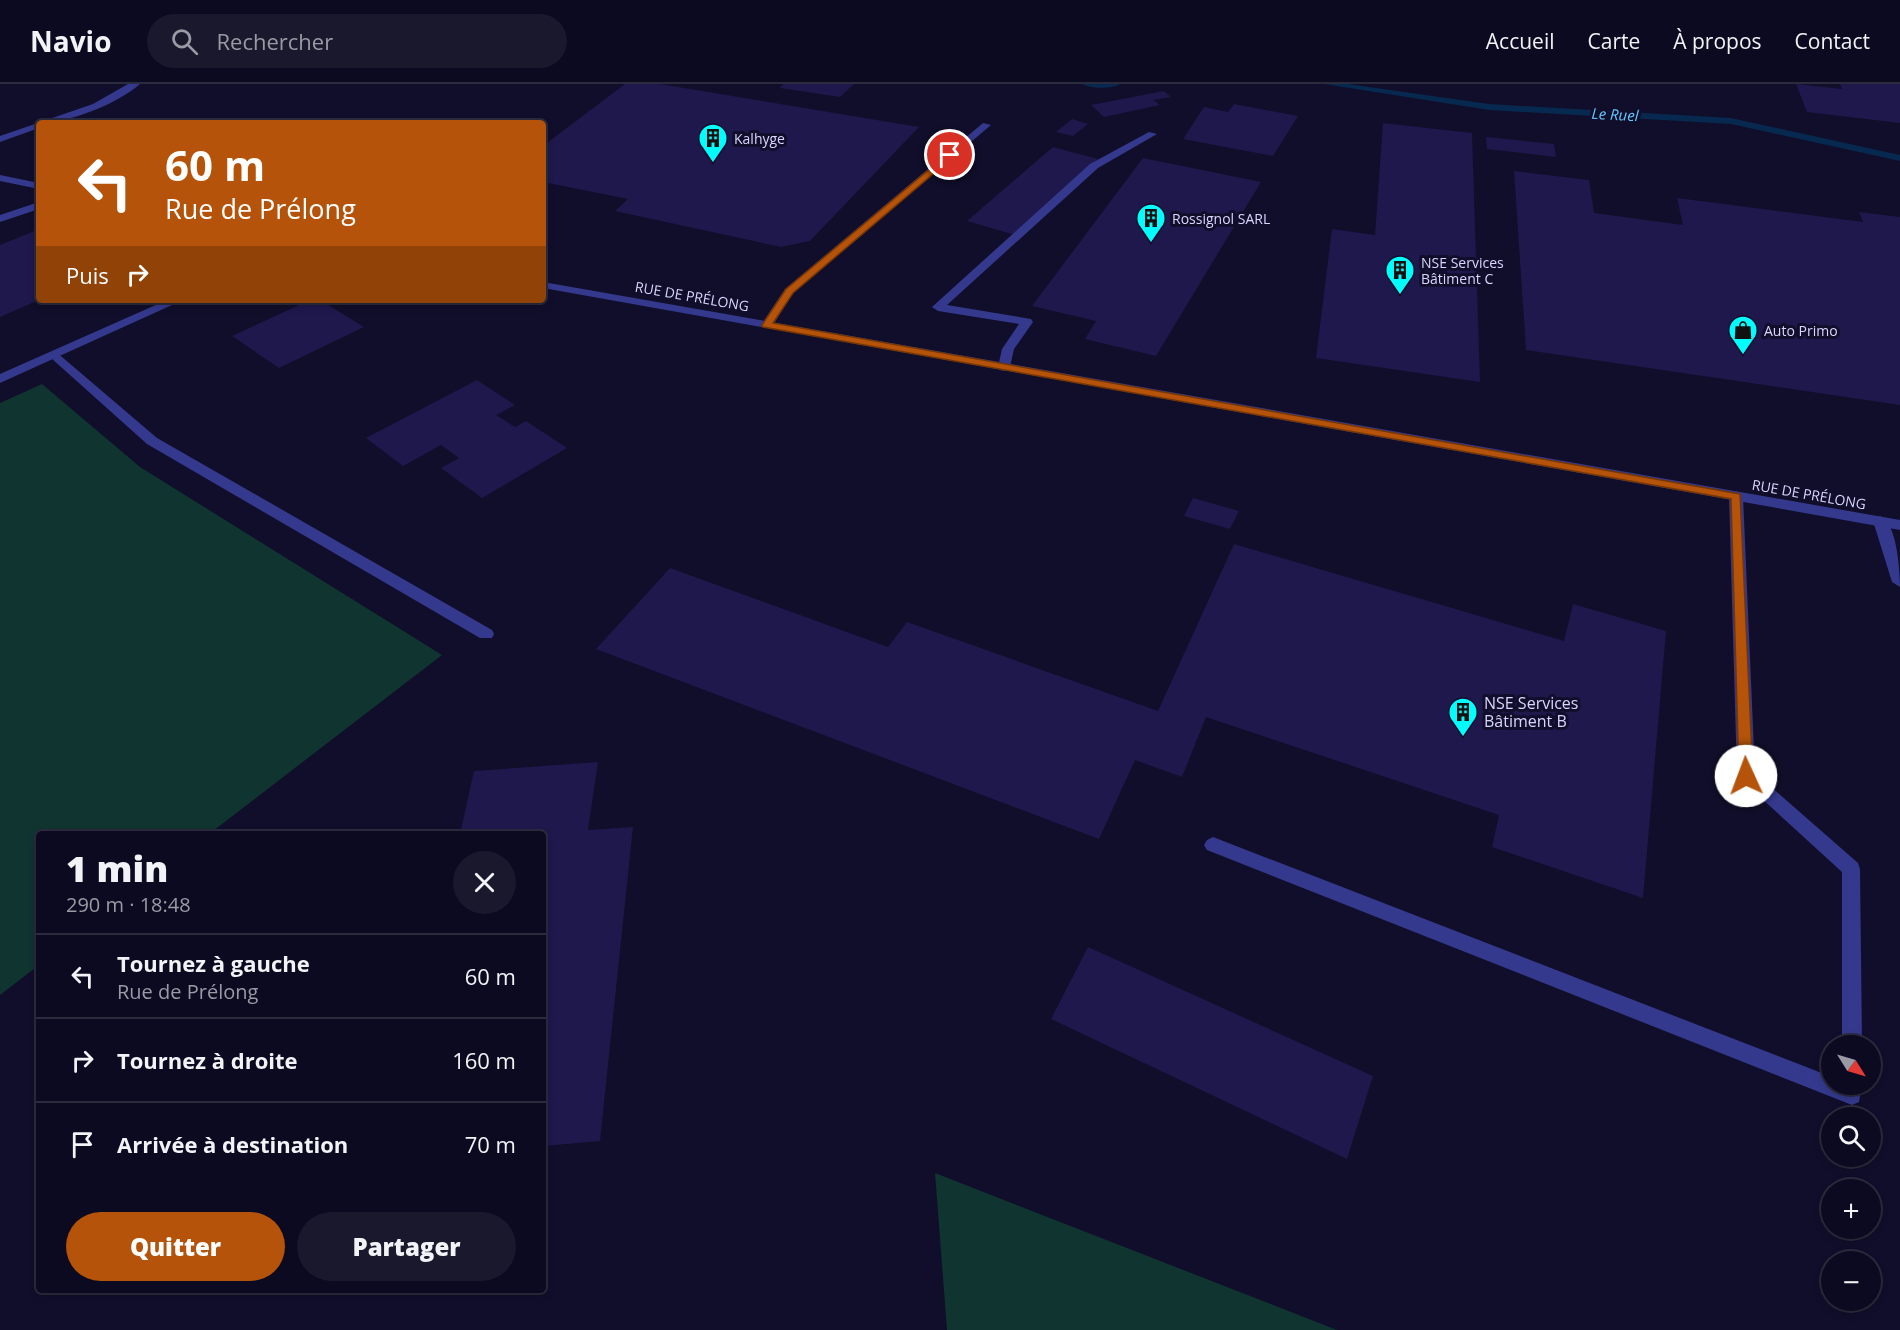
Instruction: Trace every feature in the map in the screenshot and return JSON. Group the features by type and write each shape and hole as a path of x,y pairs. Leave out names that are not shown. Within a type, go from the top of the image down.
{"street":[{"path":"55,120 96,106 135,84"},
{"path":"766,325 789,291 986,125"},
{"path":"0,139 36,126"},
{"path":"1004,366 1008,349 1027,322 938,307 1094,166 1152,134"},
{"path":"0,178 36,185"},
{"path":"0,219 36,206"},
{"name":"RUE DE PRÉLONG","path":"546,286 1900,525"},
{"path":"0,379 170,303"},
{"path":"55,355 152,441 486,634"},
{"path":"1736,496 1746,776 1851,869 1852,1035"},
{"path":"1880,521 1900,582"},
{"path":"1213,845 1821,1083"}],"green space":[{"path":"42,384 140,467 442,655 213,831 36,831 36,967 0,995 0,403"},
{"path":"935,1173 1337,1330 947,1330"}],"building":[{"name":"Kalhyge","path":"625,84 660,84 919,127 810,241 781,247 615,211 628,199 546,183 546,144"},
{"path":"783,84 854,84 840,97 780,88"},
{"path":"1796,84 1842,89 1840,84 1900,84 1900,123 1807,112"},
{"path":"1164,91 1171,97 1153,100 1160,105 1104,117 1091,105"},
{"path":"1234,104 1298,116 1273,156 1183,139 1204,107 1228,112"},
{"path":"1072,119 1088,124 1073,136 1056,132"},
{"name":"NSE Services Bâtiment C","path":"1383,123 1472,133 1480,382 1316,358 1332,229 1375,235"},
{"path":"1486,137 1554,144 1556,157 1487,149"},
{"path":"1053,147 1098,159 1015,235 967,221"},
{"name":"Rossignol SARL","path":"1143,158 1261,182 1156,356 1085,339 1096,321 1032,306"},
{"path":"1514,171 1589,180 1594,213 1683,225 1677,198 1863,222 1859,212 1900,217 1900,405 1526,350"},
{"path":"36,230 36,301 0,317 0,245"},
{"path":"304,303 325,303 364,327 279,368 232,336"},
{"path":"477,380 515,405 496,415 515,427 526,421 567,448 482,498 441,468 459,458 441,445 403,466 366,438"},
{"path":"1193,498 1239,511 1230,529 1184,516"},
{"name":"NSE Services Bâtiment B","path":"1234,544 1564,641 1573,604 1666,631 1643,898 1492,847 1499,815 1206,717 1182,777 1135,760 1099,839 596,649 670,568 888,647 907,622 1158,711"},
{"path":"598,762 588,830 633,827 600,1141 546,1146 546,831 461,831 474,771"},
{"path":"1088,947 1373,1076 1347,1159 1051,1019"}],"waterway":[{"name":"Le Ruel","path":"1088,84 1115,84"},
{"name":"Le Ruel","path":"1329,84 1489,107 1731,121 1900,158"}],"place":[{"name":"Kalhyge","path":"713,164"},
{"name":"Rossignol SARL","path":"1151,244"},
{"name":"NSE Services Bâtiment C","path":"1400,296"},
{"name":"Auto Primo","path":"1743,356"},
{"name":"NSE Services Bâtiment B","path":"1463,738"}],"route":[{"path":"950,155 789,291 766,325 1736,496 1746,776"}]}
